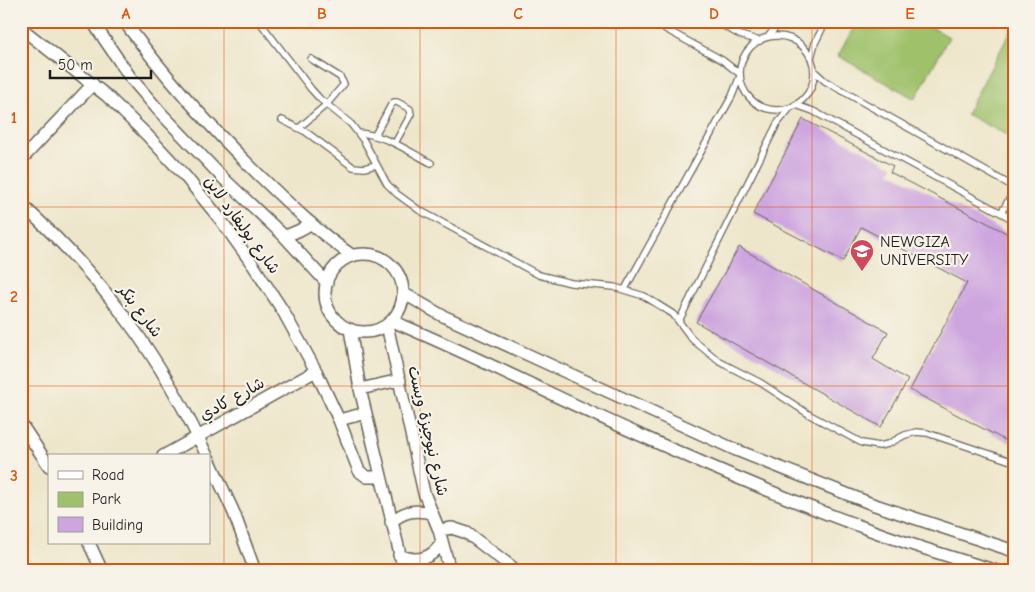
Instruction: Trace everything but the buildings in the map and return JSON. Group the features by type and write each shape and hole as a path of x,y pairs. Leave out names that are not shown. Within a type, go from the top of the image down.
{"street":[{"path":"92,21 130,77 160,112 223,178 284,236 326,283"},
{"path":"124,21 144,48 208,123 278,193 336,245 352,256"},
{"name":"شارع بوليفارد لاين","path":"21,28 107,96 185,176 220,219 253,265 283,312 316,371 361,474 367,477 381,477"},
{"path":"21,160 93,84"},
{"name":"شارع بنكر","path":"21,204 48,228 93,277 134,328 171,384 207,454"},
{"path":"284,236 303,230 311,223"},
{"path":"370,255 387,262 399,275 403,293 398,313 389,323 373,331 365,332 350,329 335,319 329,311 325,292 328,277 336,266 352,256 370,255"},
{"path":"403,293 441,315 736,450 872,504 1014,551"},
{"path":"389,323 430,337 639,435 787,498 858,526 997,571"},
{"name":"شارع نيوجيزة ويست","path":"389,323 421,483 439,530 450,571"},
{"path":"350,329 360,389 404,571"},
{"name":"شارع كادي","path":"166,454 316,371"},
{"path":"360,389 400,380"},
{"path":"339,420 366,413"},
{"path":"21,424 48,464"},
{"name":"شارع بنكر","path":"210,461 234,513 255,571"},
{"path":"391,522 400,515 410,511 421,510 432,513"},
{"path":"439,530 452,528 467,533 517,571"},
{"path":"399,555 408,559 419,560 433,554 442,542"},
{"path":"89,544 102,571"}],"lane":[{"path":"259,21 311,90 359,133 387,184 408,203 539,275 570,284 625,289 660,304 673,314 693,340 720,362 760,383 810,415 862,443 879,446 916,432 927,433 1014,462"},
{"path":"625,289 732,96 740,75 744,58 748,51 767,38 782,37 796,41 807,51 811,58 814,79 808,94 796,105 790,108 773,110 757,104 746,92 740,75 722,60 651,21"},
{"path":"715,21 740,35 760,41"},
{"path":"767,38 780,21"},
{"path":"811,58 815,43 826,21"},
{"path":"300,127 343,87 340,77 311,59"},
{"path":"814,71 824,81 1014,187"},
{"path":"375,135 391,105 397,102 410,110 411,114 395,143"},
{"path":"796,105 813,111 1014,220"},
{"path":"679,321 777,124 790,108"},
{"path":"282,120 300,127 348,165 358,168 376,165"},
{"path":"359,133 375,135 395,143 432,163"},
{"path":"1002,213 1014,191"}],"green space":[{"path":"857,21 921,21 949,37 915,99 838,56"},
{"path":"1014,25 1014,139 966,114"}],"place":[{"name":"NEWGIZA UNIVERSITY","path":"862,272"}]}
